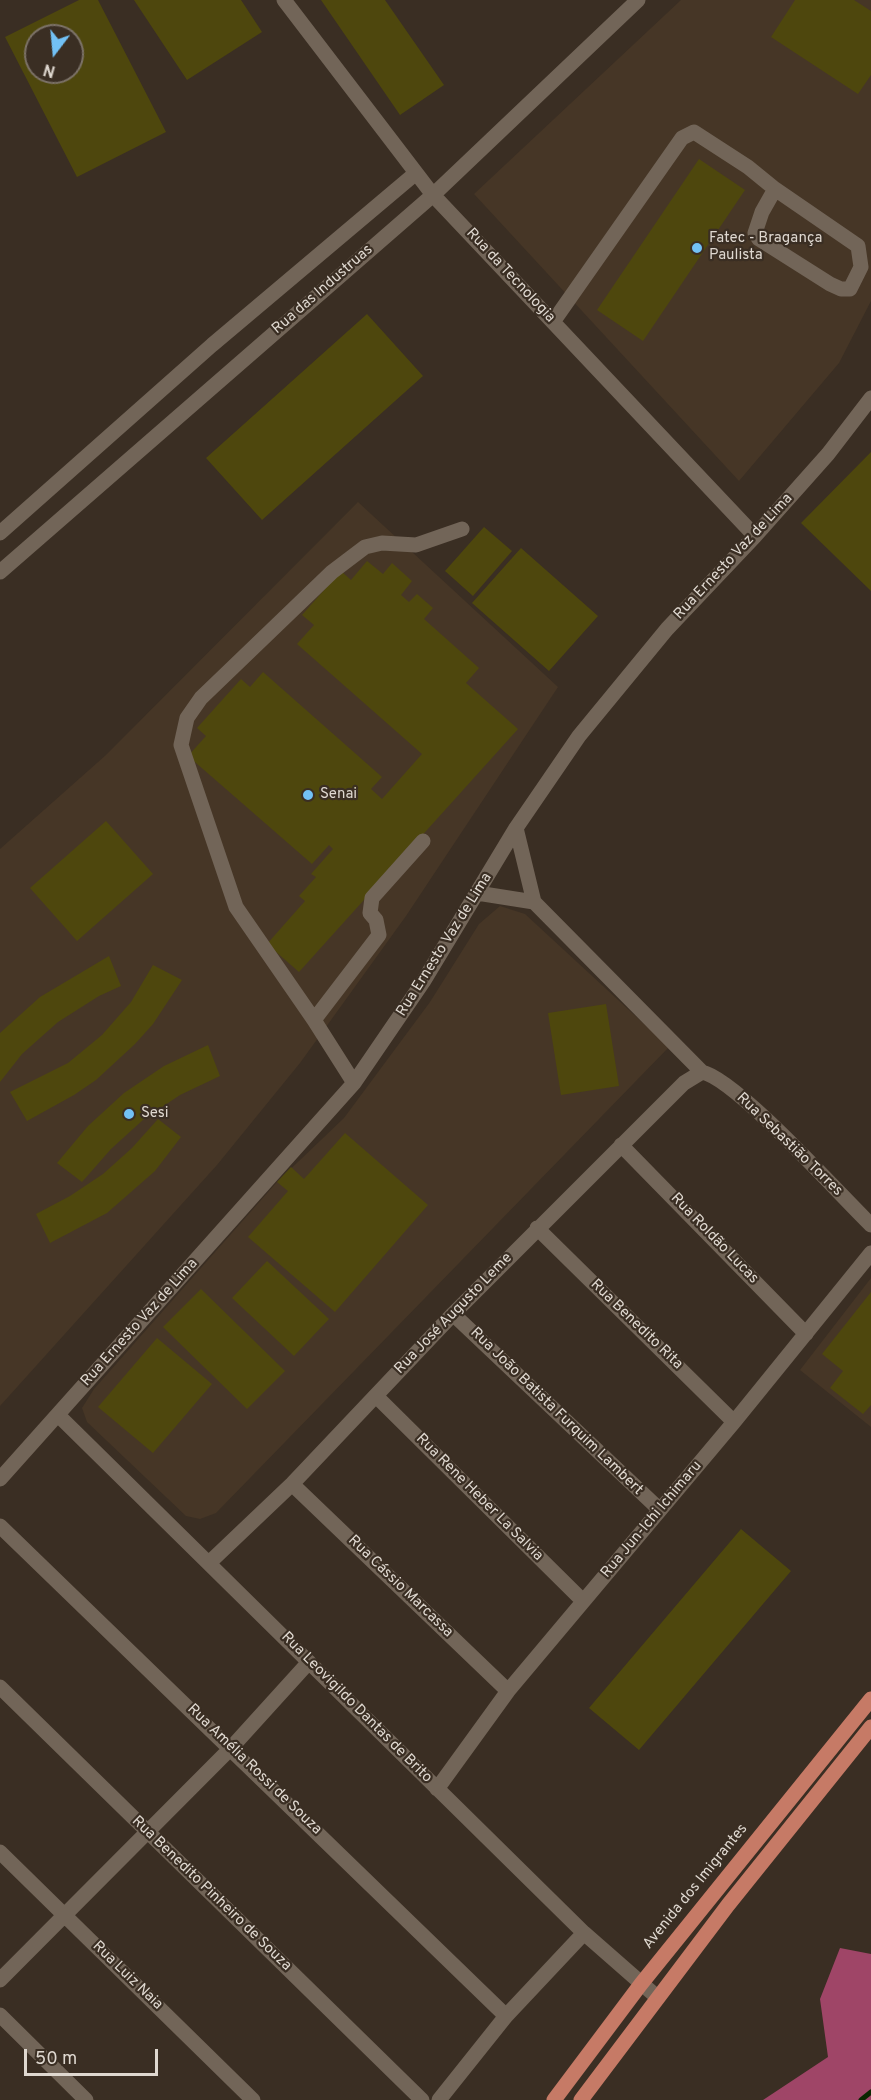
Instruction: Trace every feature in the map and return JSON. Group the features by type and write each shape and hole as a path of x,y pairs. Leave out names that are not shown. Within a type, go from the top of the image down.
{"main road":[{"name":"Avenida dos Imigrantes","path":"554,2100 641,1984 871,1699"},
{"path":"581,2100 657,1997 871,1726"}],"street":[{"name":"Rua da Tecnologia","path":"284,0 433,195 755,537"},
{"name":"Rua das Industruas","path":"0,572 433,195 639,0"},
{"path":"553,322 687,133 694,132 714,143 775,189 858,246 861,267 849,289 841,289 830,284 759,239 755,233 757,223 775,189"},
{"path":"0,533 212,345 416,173"},
{"name":"Rua Ernesto Vaz de Lima","path":"0,1479 354,1083 401,1017 516,828 579,736 667,629 755,537 828,454 871,398"},
{"path":"354,1083 314,1020 236,907 181,746 187,718 208,691 332,572 365,547 382,543 416,545 462,529"},
{"path":"477,892 534,902 516,828"},
{"path":"314,1020 379,935 376,920 370,914 372,898 423,841"},
{"name":"Rua Sebastião Torres","path":"534,902 702,1072 717,1078 754,1109 871,1225"},
{"name":"Rua José Augusto Leme","path":"210,1562 292,1484 537,1228 684,1083 702,1072"},
{"name":"Rua Roldão Lucas","path":"621,1145 806,1334"},
{"name":"Rua Benedito Rita","path":"537,1228 734,1422"},
{"name":"Rua Jun-Ichi Ichimaru","path":"437,1789 508,1691 734,1422 871,1253"},
{"name":"Rua João Batista Furquim Lambert","path":"453,1314 660,1510"},
{"name":"Rua Rene Heber La Salvia","path":"376,1396 583,1601"},
{"name":"Rua Leovigildo Dantas de Brito","path":"58,1415 210,1562 584,1933 657,1997"},
{"name":"Rua Cássio Marcassa","path":"292,1484 508,1691"},
{"name":"Rua Amélia Rossi de Souza","path":"0,1526 506,2016"},
{"path":"0,1980 231,1748 309,1662"},
{"name":"Rua Benedito Pinheiro de Souza","path":"0,1687 422,2100"},
{"name":"Rua Luiz Naia","path":"0,1852 253,2100"},
{"path":"439,2100 506,2016 584,1933"},
{"path":"0,2015 86,2100"}],"shaded area":[{"name":"Fatec - Bragança Paulista","path":"681,0 871,0 871,301 839,363 739,481 474,194"},
{"path":"358,502 558,687 406,916 300,1063 217,1165 0,1406 0,849 106,755"},
{"path":"500,906 525,914 669,1047 216,1513 200,1519 186,1516 87,1422 82,1408 94,1389 277,1182 344,1118 430,1002 479,924"},
{"path":"871,1278 871,1427 800,1370"},
{"path":"840,1948 871,1954 871,2100 763,2100 828,2057 820,1999"}],"building":[{"path":"79,0 98,0 166,132 77,177 29,84 84,84 84,24 31,24"},
{"path":"134,0 241,0 262,32 187,80"},
{"path":"321,0 385,0 444,85 400,115"},
{"path":"795,0 854,0 871,11 871,75 858,94 771,37"},
{"path":"24,28 24,74 5,37"},
{"path":"699,159 745,190 643,341 597,310"},
{"path":"367,314 423,376 262,520 206,458"},
{"path":"871,452 871,591 801,523"},
{"path":"484,527 512,551 473,596 445,571"},
{"path":"521,548 598,616 549,671 472,603"},
{"path":"367,561 383,574 392,563 412,581 401,595 409,602 417,594 433,608 424,619 479,668 466,683 518,729 299,972 267,944 305,901 299,896 316,877 311,874 333,849 329,845 312,864 188,756 206,736 197,728 241,679 250,687 263,672 382,777 371,789 382,799 422,754 297,644 314,625 302,615 341,571 351,580"},
{"path":"106,821 153,874 77,941 30,888"},
{"path":"109,956 121,986 99,996 58,1022 22,1054 0,1082 0,1033 40,997"},
{"path":"153,965 182,980 153,1024 96,1080 27,1121 10,1092 68,1063 102,1035 131,1002"},
{"path":"606,1004 619,1086 561,1095 548,1013"},
{"path":"208,1045 220,1076 180,1095 144,1119 111,1149 82,1182 57,1163 88,1126 124,1093 164,1066"},
{"path":"158,1119 181,1137 155,1171 107,1213 50,1243 36,1214 70,1196 103,1174 132,1148"},
{"path":"345,1133 428,1205 335,1312 248,1237 288,1191 277,1182 291,1167 304,1179"},
{"path":"267,1261 329,1319 294,1356 232,1298"},
{"path":"201,1289 285,1371 247,1409 163,1327"},
{"path":"871,1292 871,1405 863,1414 830,1388 843,1371 822,1354"},
{"path":"157,1338 212,1384 153,1453 98,1407"},
{"path":"741,1529 791,1571 639,1750 589,1708"}],"waterway":[{"path":"861,2100 871,2092"}],"place":[{"name":"Fatec - Bragança Paulista","path":"697,248"},
{"name":"Senai","path":"308,795"},
{"name":"Sesi","path":"129,1114"}]}
